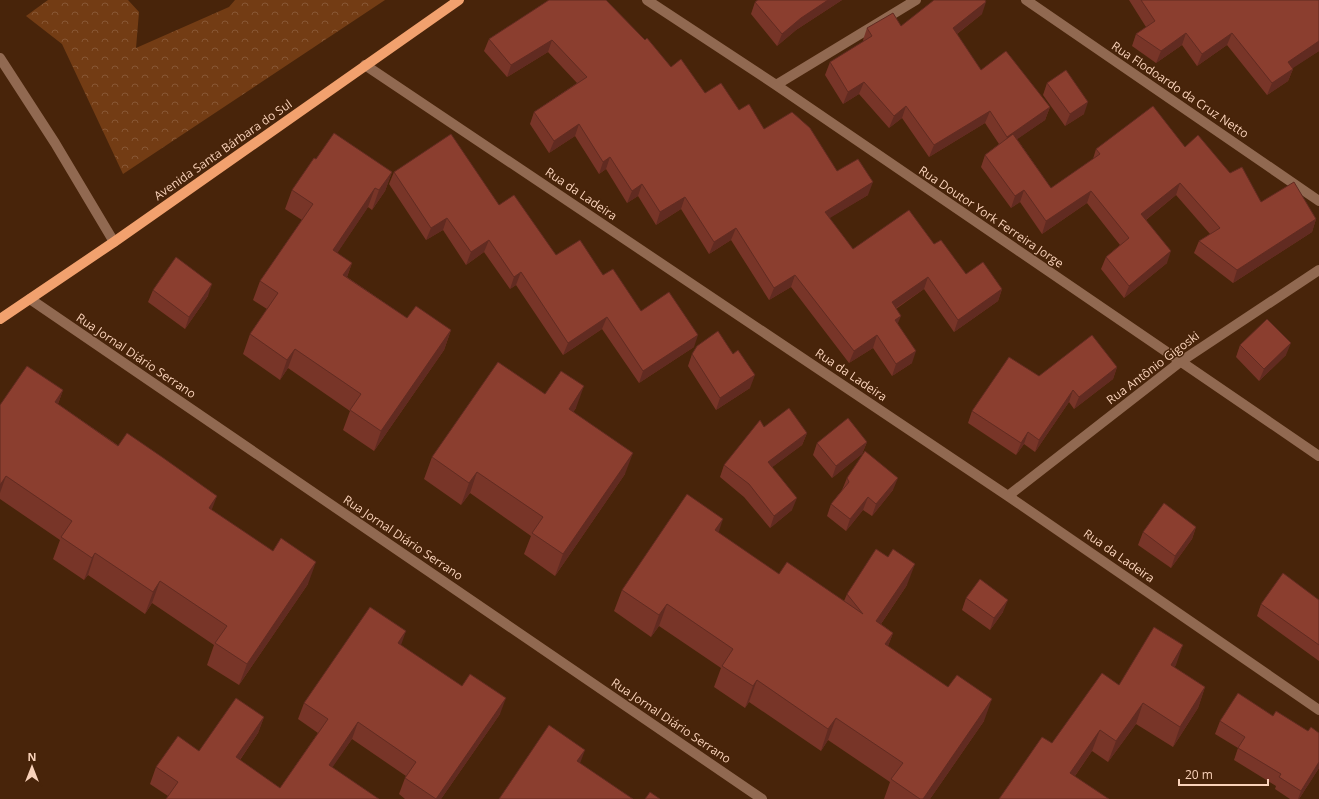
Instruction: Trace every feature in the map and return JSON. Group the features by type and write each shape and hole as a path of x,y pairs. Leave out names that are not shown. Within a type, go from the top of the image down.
{"main road":[{"name":"Avenida Santa Bárbara do Sul","path":"0,319 114,242 459,0"}],"street":[{"name":"Rua Doutor York Ferreira Jorge","path":"647,0 776,85 1319,456"},
{"path":"776,85 916,0"},
{"name":"Rua Flodoardo da Cruz Netto","path":"1026,0 1319,201"},
{"path":"0,58 55,143 114,242"},
{"name":"Rua da Ladeira","path":"365,65 1008,496 1319,710"},
{"name":"Rua Antônio Gigoski","path":"1008,496 1180,362 1319,270"},
{"name":"Rua Jornal Diário Serrano","path":"30,299 762,799"}],"green space":[{"path":"48,0 128,0 139,12 136,48 229,7 235,0 385,0 123,174 62,44 26,16"}],"building":[{"path":"549,0 606,0 645,40 647,38 671,67 681,59 705,93 721,83 739,110 749,104 764,129 792,112 810,128 837,171 858,159 873,182 825,212 853,249 909,210 934,244 941,240 966,274 983,262 1002,289 958,320 928,277 892,302 901,316 895,320 916,351 896,364 877,335 854,351 795,275 774,288 736,228 714,242 685,197 660,212 642,184 632,191 610,157 603,162 579,124 554,141 534,112 587,77 552,40 511,65 489,39"},
{"path":"758,0 828,0 801,18 782,34 755,2"},
{"path":"934,0 985,0 986,2 953,28 981,70 1006,51 1050,107 1007,137 990,111 934,145 906,106 894,116 864,82 848,92 830,62 872,36 867,28 893,13 901,26"},
{"path":"1141,0 1319,0 1319,41 1288,62 1293,69 1272,83 1232,33 1202,54 1186,33 1161,51 1136,34 1155,21"},
{"path":"1066,70 1088,102 1070,114 1047,83"},
{"path":"1153,106 1185,147 1198,135 1230,173 1242,167 1261,202 1294,182 1316,219 1237,270 1199,241 1220,228 1180,183 1141,214 1171,251 1129,286 1106,257 1129,238 1091,191 1046,221 1024,190 1015,196 985,155 1013,134 1051,188 1100,154 1096,149"},
{"path":"334,133 392,172 379,190 375,188 333,250 352,263 343,275 407,318 416,306 451,330 381,431 350,410 361,394 295,349 287,360 250,334 278,293 260,281 313,204 292,190 314,158 316,159"},
{"path":"451,134 499,205 514,195 556,255 580,240 603,275 613,269 641,311 669,292 698,335 643,371 607,317 568,343 521,272 514,277 489,240 471,252 447,218 431,228 394,172"},
{"path":"176,257 212,284 189,317 153,290"},
{"path":"1267,319 1291,343 1264,369 1240,345"},
{"path":"718,331 733,354 738,350 755,375 720,398 692,354 697,346"},
{"path":"1092,335 1117,367 1079,397 1073,390 1039,440 1028,432 1021,443 972,411 1009,357 1039,376"},
{"path":"498,362 545,394 561,371 584,386 569,409 633,453 563,554 532,533 543,517 477,472 469,483 432,457"},
{"path":"27,366 63,390 55,402 118,446 127,433 217,496 209,508 273,551 281,538 316,562 247,664 215,643 227,626 160,581 153,592 95,553 92,558 61,537 72,521 6,476 0,485 0,405"},
{"path":"789,408 807,433 768,462 797,498 774,516 749,484 724,465 760,420 764,427"},
{"path":"848,418 867,442 836,466 817,443"},
{"path":"865,451 898,478 876,504 868,497 850,519 831,504 849,482 847,478"},
{"path":"687,494 723,519 715,530 779,574 787,562 863,614 847,594 876,549 888,557 893,549 915,564 876,621 893,633 885,644 948,687 957,675 992,699 923,799 920,799 891,779 903,763 836,718 828,729 757,680 753,686 722,666 733,649 667,604 659,615 622,590"},
{"path":"1164,503 1196,527 1175,556 1143,532"},
{"path":"1283,573 1319,600 1319,645 1261,604"},
{"path":"980,579 1008,600 994,618 966,598"},
{"path":"370,607 406,631 398,643 462,686 470,674 506,698 436,799 405,778 416,762 358,722 329,765 379,799 166,799 178,782 156,767 178,736 199,751 236,698 264,717 236,757 280,788 328,719 304,703"},
{"path":"1154,627 1183,645 1171,665 1205,687 1180,727 1143,703 1116,741 1100,730 1070,773 1109,799 999,799 1042,737 1052,743 1102,673 1119,685"},
{"path":"1238,693 1273,716 1276,711 1308,731 1311,727 1319,733 1319,762 1301,791 1279,777 1281,774 1238,748 1245,737 1220,721"},
{"path":"549,725 585,750 577,761 633,799 499,799"},
{"path":"650,792 660,799 645,799"}]}
